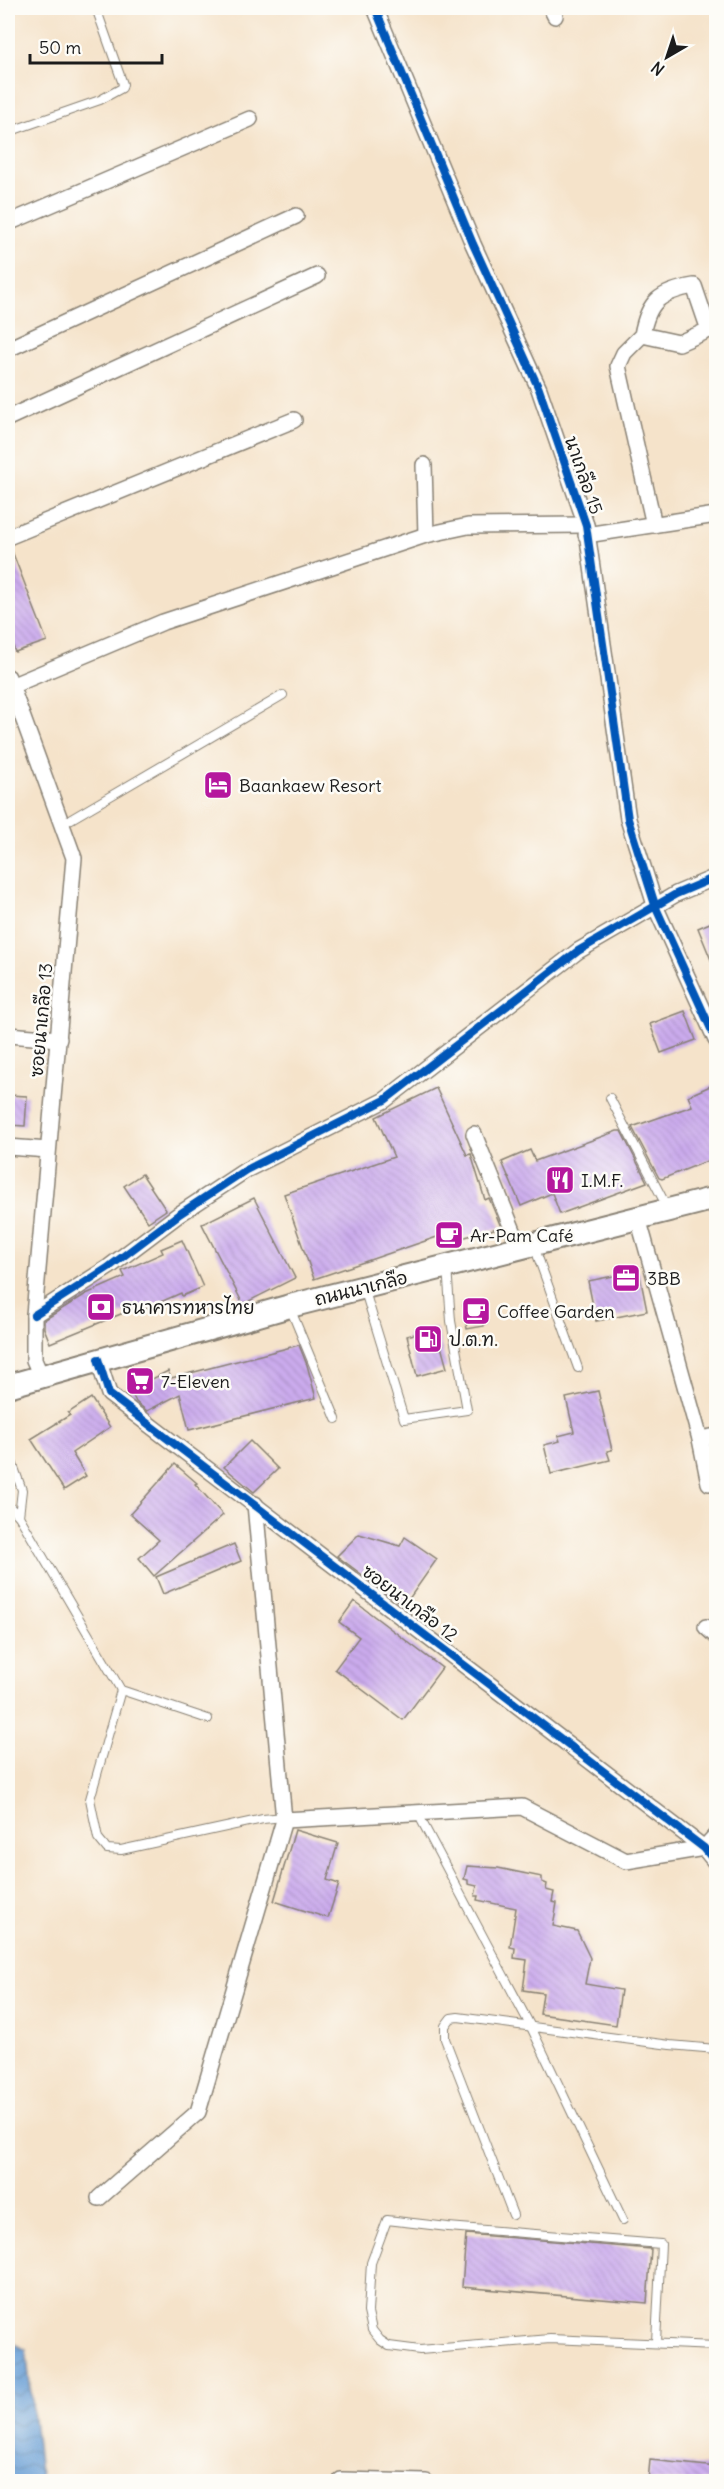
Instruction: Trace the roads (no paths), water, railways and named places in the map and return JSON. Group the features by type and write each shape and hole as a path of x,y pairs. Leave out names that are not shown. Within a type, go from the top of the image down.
{"street":[{"name":"นาเกลือ 15","path":"375,8 473,244 539,389 586,530 628,819 656,908 717,1040"},
{"path":"8,223 250,119"},
{"path":"8,349 296,216"},
{"path":"8,418 317,276"},
{"path":"642,335 680,343 709,330 694,286 677,289 659,297 649,309 642,335 624,352 618,366 654,525"},
{"path":"8,537 294,420"},
{"path":"424,465 426,535"},
{"path":"9,681 163,622 426,535 468,526 586,530 654,525 717,515"},
{"name":"ซอยนาเกลือ 13","path":"9,681 74,858 34,1315 34,1360 41,1376"},
{"path":"34,1315 109,1267 178,1215 246,1170 386,1100 561,962 656,908 676,894 717,877"},
{"path":"8,1035 59,1039"},
{"path":"474,1134 526,1246"},
{"path":"8,1147 48,1150"},
{"name":"ถนนนาเกลือ","path":"8,1386 290,1306 717,1198"},
{"path":"638,1218 700,1439 709,1483"},
{"name":"ซอยนาเกลือ 12","path":"98,1359 110,1394 704,1848 717,1863"},
{"path":"700,1439 717,1436"},
{"path":"99,2198 198,2112 284,1818 255,1504"},
{"path":"284,1818 418,1814 522,1807 626,1861 704,1848 717,1835"},
{"path":"339,2481 426,2481"}],"lane":[{"path":"8,132 100,100 122,88 123,84 96,8"},
{"path":"61,825 283,695"},
{"path":"610,1098 669,1210"},
{"path":"526,1246 578,1368"},
{"path":"364,1288 404,1419 468,1410 451,1321 447,1266"},
{"path":"290,1306 336,1419"},
{"path":"8,1451 22,1490 20,1516"},
{"path":"8,1504 20,1516 121,1690 208,1719"},
{"path":"121,1690 92,1783 90,1799 98,1838 107,1849 121,1850 263,1819 284,1818"},
{"path":"418,1814 531,2027 623,2220"},
{"path":"513,2215 444,2031 447,2022 458,2017 717,2049"},
{"path":"656,2342 661,2244 387,2220 371,2263 368,2312 372,2330 389,2346 420,2350 550,2339 717,2346"}],"water":[{"path":"8,2340 26,2350 41,2481 8,2481"}],"place":[{"name":"Baankaew Resort","path":"218,785"},
{"name":"I.M.F.","path":"560,1180"},
{"name":"Ar-Pam Café","path":"449,1235"},
{"name":"3BB","path":"626,1278"},
{"name":"ธนาคารทหารไทย","path":"101,1307"},
{"name":"Coffee Garden","path":"476,1311"},
{"name":"ป.ต.ท.","path":"428,1339"},
{"name":"7-Eleven","path":"140,1381"}]}
